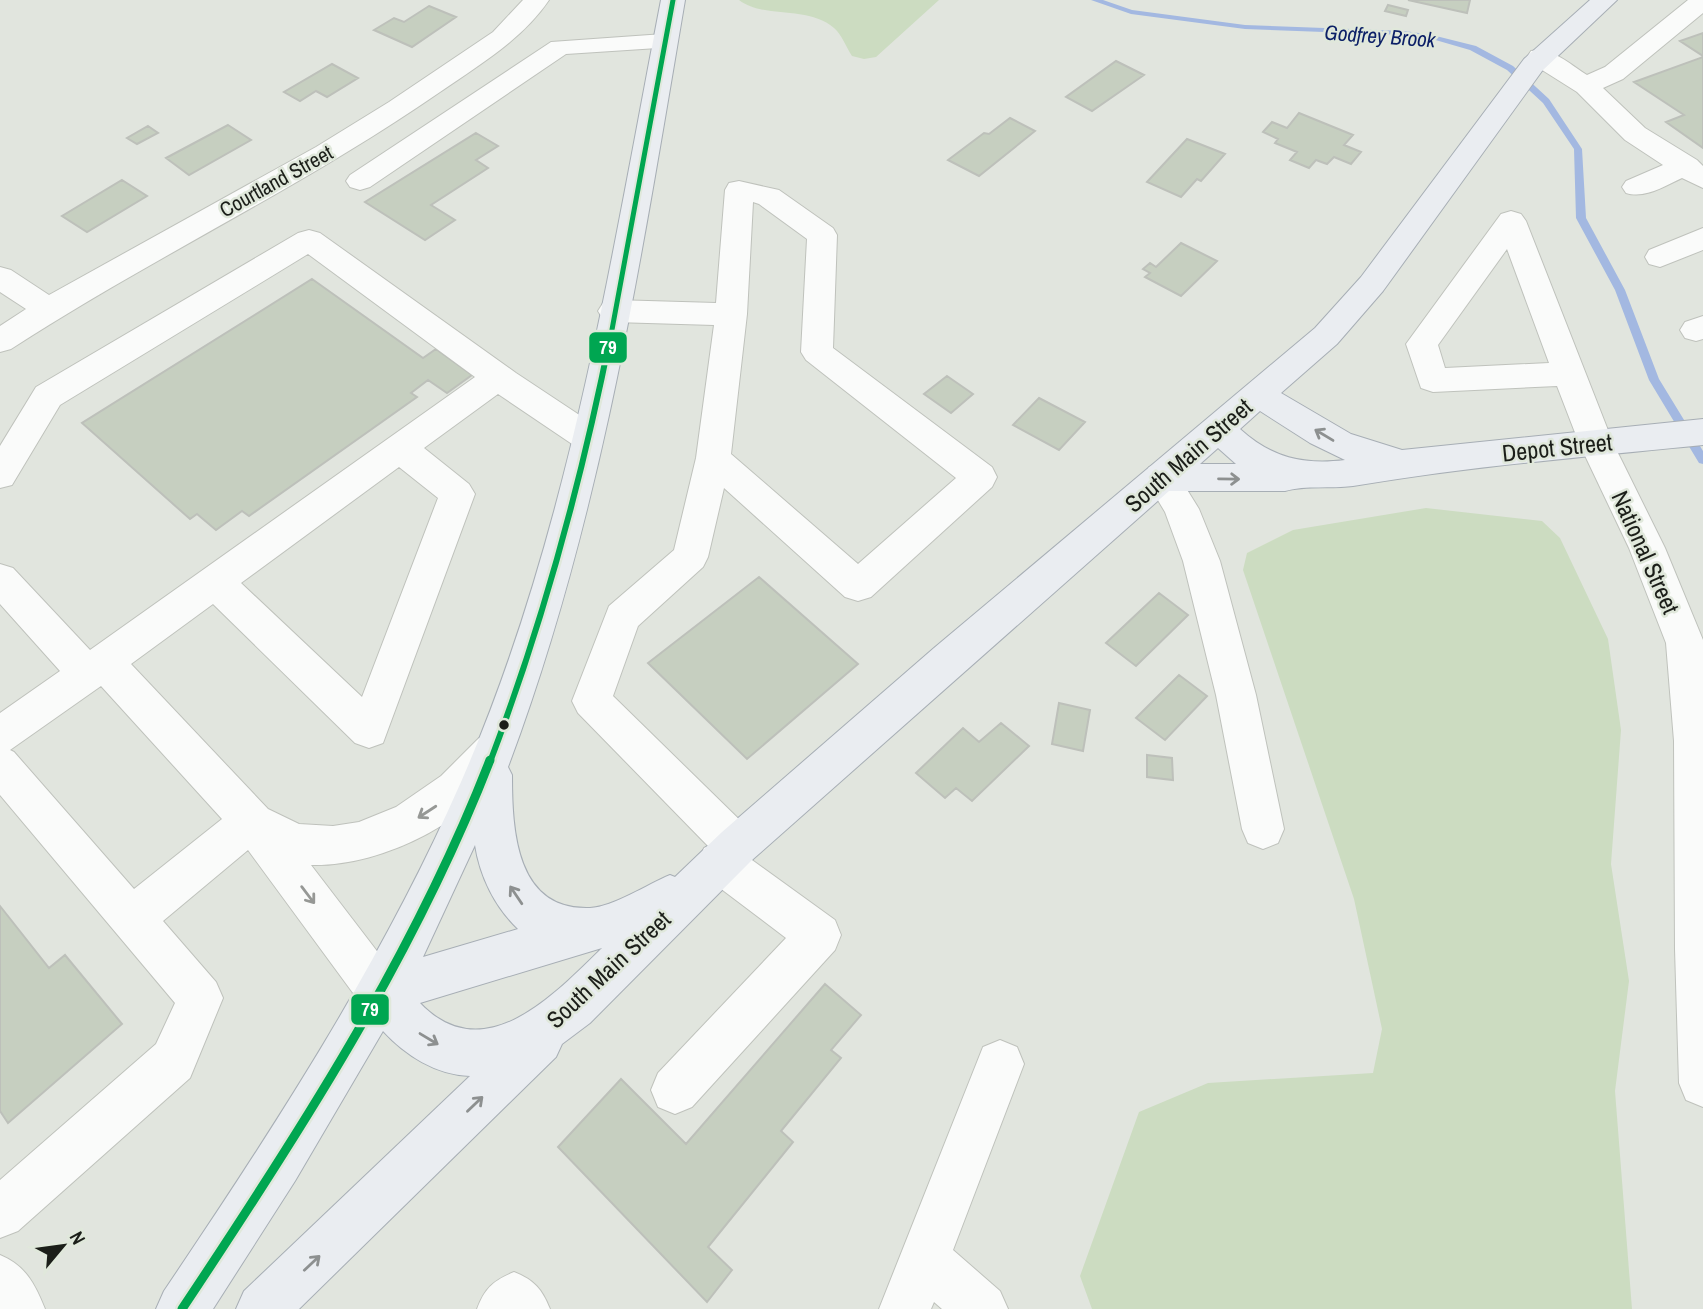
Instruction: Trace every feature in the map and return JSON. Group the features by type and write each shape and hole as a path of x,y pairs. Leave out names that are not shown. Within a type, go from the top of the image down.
{"main road":[{"path":"182,1309 272,1174 340,1065 440,875 494,749 529,654 587,437 614,311 673,0"},
{"name":"South Main Street","path":"728,854 657,903 596,929 380,992 412,1028 426,1039 461,1052 495,1051 513,1046 546,1029 574,1007 728,854 1326,336 1364,295 1529,70 1598,2"},
{"name":"Depot Street","path":"1258,394 1346,447 1382,458 1411,461"},
{"name":"Depot Street","path":"1219,428 1240,450 1263,464 1289,473 1314,475 1411,461 1703,432"},
{"path":"1161,477 1253,479 1314,475"},
{"path":"494,749 491,815 497,853 509,884 526,909 538,919 565,929 596,929"},
{"path":"262,1309 574,1007"}],"street":[{"name":"Courtland Street","path":"0,341 48,309 326,153 399,108 502,37 537,0"},
{"path":"1586,86 1614,73 1703,0"},
{"path":"360,181 561,47 664,42"},
{"path":"1529,70 1586,86 1635,134 1695,172"},
{"path":"1636,187 1695,172"},
{"path":"675,1090 819,935 728,854 592,701 622,617 690,557 713,458 731,314 739,190 769,197 822,235 817,352 980,477 858,586 713,458"},
{"name":"National Street","path":"1569,374 1433,380 1422,344 1511,221 1596,443 1647,548 1685,643 1694,741 1697,949 1703,1083"},
{"path":"1660,257 1703,238"},
{"path":"0,475 48,396 309,240 498,377 587,437"},
{"path":"0,276 48,309"},
{"path":"614,311 731,314"},
{"path":"0,736 498,377"},
{"path":"215,582 369,730 457,494 400,448"},
{"path":"1161,477 1180,504 1196,540 1244,724 1263,829"},
{"path":"0,579 252,821 380,992"},
{"path":"252,821 282,838 307,845 364,840 414,820 430,810 478,769 494,749"},
{"path":"0,765 200,998 173,1061 0,1213"},
{"path":"132,918 252,821"},
{"path":"905,1309 1000,1064"},
{"path":"925,1260 982,1309"},
{"path":"0,1281 19,1309"},
{"path":"503,1309 514,1298 524,1309"}],"green space":[{"path":"739,0 939,0 876,57 864,59 852,56 837,31 823,21 799,14 760,9"},
{"path":"1426,508 1542,521 1560,538 1608,639 1621,730 1611,864 1629,981 1615,1091 1632,1309 1092,1309 1080,1276 1139,1112 1208,1083 1373,1073 1382,1029 1354,899 1243,570 1247,553 1293,530"}],"building":[{"path":"1408,0 1470,0 1467,13"},
{"path":"1388,5 1408,10 1406,16 1385,11"},
{"path":"429,6 456,17 412,47 374,30 394,18 404,22"},
{"path":"1703,33 1703,56 1680,41"},
{"path":"1703,57 1703,148 1666,122 1684,115 1634,82"},
{"path":"1116,61 1144,75 1092,111 1066,97"},
{"path":"332,64 358,78 327,97 316,91 300,101 284,92"},
{"path":"1299,113 1353,135 1344,145 1361,152 1351,164 1334,157 1327,164 1316,160 1309,168 1290,160 1297,152 1275,143 1278,139 1263,132 1272,122 1287,128"},
{"path":"1010,118 1035,131 979,176 948,160 984,133 989,134"},
{"path":"228,125 251,140 189,175 166,158"},
{"path":"148,126 158,133 137,144 127,138"},
{"path":"476,133 498,146 476,160 488,168 431,205 455,220 425,240 365,202"},
{"path":"1187,139 1225,154 1201,181 1197,179 1181,197 1147,182"},
{"path":"122,180 147,196 87,232 62,216"},
{"path":"1181,243 1217,261 1181,296 1145,277 1150,273 1143,269 1150,263 1156,267"},
{"path":"312,279 423,358 436,349 472,375 447,393 428,380 411,393 417,397 249,516 242,511 216,530 197,514 190,519 82,423"},
{"path":"947,376 973,394 951,413 924,394"},
{"path":"1039,398 1085,422 1059,450 1013,425"},
{"path":"759,577 858,664 747,759 648,663"},
{"path":"1159,593 1188,615 1136,666 1106,643"},
{"path":"1179,675 1207,696 1165,740 1136,718"},
{"path":"1059,703 1090,710 1083,751 1052,744"},
{"path":"1001,723 1029,746 972,801 956,788 945,798 916,773 963,728 979,742"},
{"path":"1147,755 1172,758 1173,780 1147,777"},
{"path":"0,906 49,968 65,955 122,1024 8,1123 0,1111"},
{"path":"825,984 861,1015 831,1050 841,1058 781,1131 793,1142 708,1247 732,1270 707,1302 558,1147 621,1079 686,1144"}],"waterway":[{"name":"Godfrey Brook","path":"1095,0 1131,12 1245,27 1405,33 1432,37 1473,48 1510,68 1546,101 1578,149 1581,218 1620,290 1654,380 1703,460"}],"transit line":[{"name":"79","path":"182,1309 278,1163 409,938 482,781 514,699 542,614 588,441 625,265 673,0"}]}
